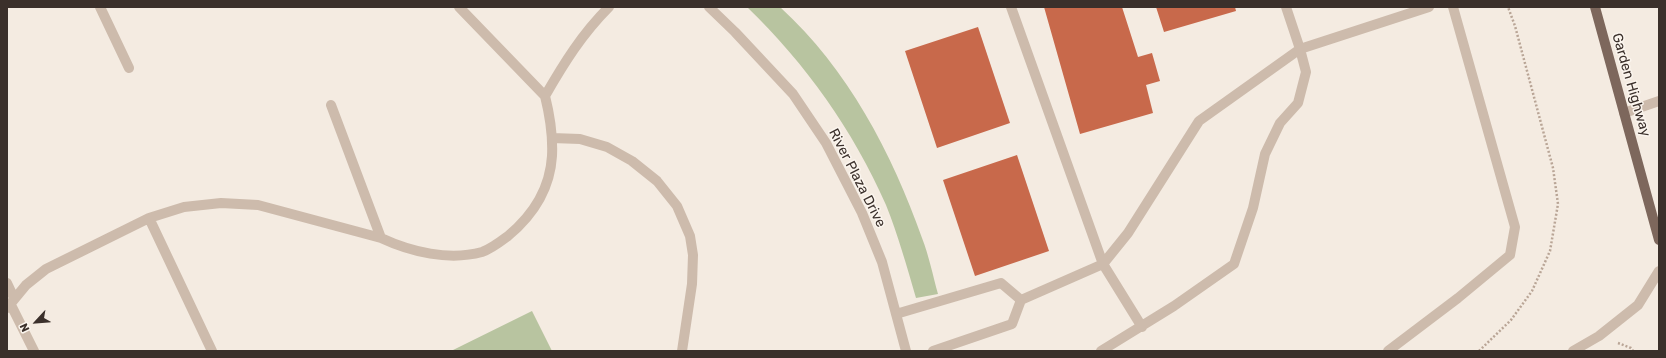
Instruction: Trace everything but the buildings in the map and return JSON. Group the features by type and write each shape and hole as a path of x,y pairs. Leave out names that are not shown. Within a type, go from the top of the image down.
{"main road":[{"name":"Garden Highway","path":"1594,7 1659,240"}],"street":[{"path":"100,7 129,68"},
{"path":"11,303 26,285 46,269 149,218 184,207 221,203 258,205 381,238 413,250 436,254 482,252 499,243 521,226 533,210 546,185 552,157 551,121 545,96 458,7"},
{"path":"545,96 563,65 590,26 609,7"},
{"name":"River Plaza Drive","path":"709,7 735,32 793,94 826,143 868,227 882,262 906,351"},
{"path":"1011,7 1104,264 1142,327"},
{"path":"1101,351 1142,327 1234,264 1253,208 1265,154 1280,123 1298,103 1306,72 1286,7"},
{"path":"934,351 1012,324 1021,300 1104,264 1128,233 1199,121 1300,50 1429,7"},
{"path":"1388,351 1458,298 1510,255 1515,227 1453,7"},
{"path":"1624,113 1659,101"},
{"path":"331,105 381,238"},
{"path":"552,138 580,139 607,147 632,161 657,181 677,206 690,236 693,255 692,284 682,351"},
{"path":"149,218 212,351"},
{"path":"1573,351 1599,336 1638,304 1659,270"},
{"path":"7,283 11,303 34,351"},
{"path":"896,314 1001,283 1021,300"}],"path":[{"path":"1479,351 1511,320 1532,290 1541,273 1551,244 1558,204 1554,168 1515,26 1508,7"}],"green space":[{"path":"747,7 780,7 827,57 847,85 882,144 897,175 929,259 938,294 916,298 886,205 859,150 826,99 808,75 789,51"},
{"path":"532,311 552,351 451,351"}]}
